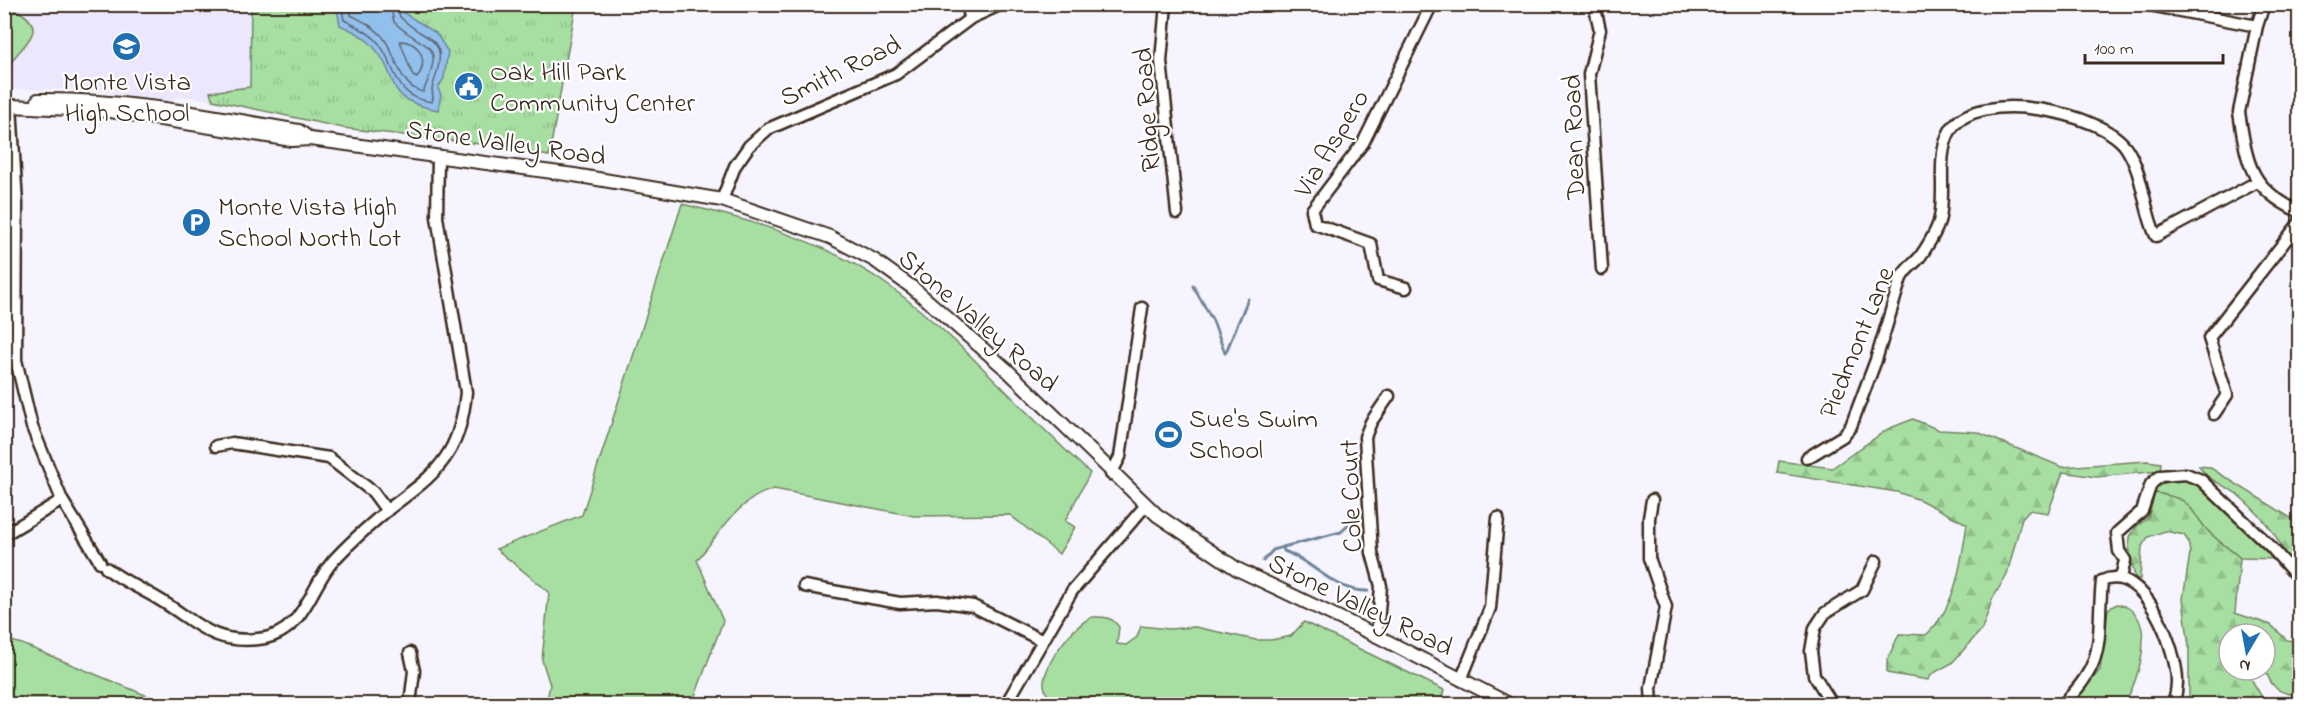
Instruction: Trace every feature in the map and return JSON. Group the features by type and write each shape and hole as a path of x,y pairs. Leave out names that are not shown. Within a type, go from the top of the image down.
{"street":[{"path":"966,4 971,18"},
{"name":"Smith Road","path":"722,200 735,166 749,146 768,129 896,74 971,18 1002,4"},
{"name":"Ridge Road","path":"1166,4 1161,61 1177,213"},
{"name":"Dean Road","path":"1594,4 1600,30 1589,74 1602,269"},
{"path":"2144,4 2257,26"},
{"path":"2264,4 2257,26 2239,112 2245,146 2257,182 2275,201 2300,212"},
{"name":"Via Aspero","path":"1406,288 1378,280 1371,244 1315,224 1312,210 1363,143 1430,5"},
{"path":"8,106 18,204 10,361 32,427 62,500 103,565 119,579 161,600 200,629 232,640 261,639 284,629 303,613 333,562 387,511 422,485 448,454 464,409 466,392 437,217 438,158"},
{"name":"Stone Valley Road","path":"8,106 111,111 292,140 310,139 574,175 722,200 830,237 874,260 913,288 1007,370 1146,505 1237,569 1377,636 1509,705"},
{"name":"Piedmont Lane","path":"1808,458 1843,436 1857,415 1901,278 1908,266 1918,259 1939,222 1945,147 1950,131 1961,118 1980,109 2005,106 2090,122 2111,132 2127,148 2139,173 2151,225 2157,236 2257,182"},
{"path":"4,204 18,204"},
{"path":"2214,414 2227,395 2210,338 2300,222"},
{"path":"1112,474 1120,457 1142,308"},
{"name":"Cole Court","path":"1377,636 1380,586 1372,553 1365,436 1371,422 1389,396"},
{"path":"216,446 232,443 329,458 373,492 387,511"},
{"path":"2121,578 2125,560 2119,551 2117,533 2142,511 2151,484 2160,476 2173,474 2186,474 2201,480 2271,547 2292,572"},
{"path":"4,535 62,500"},
{"path":"1652,500 1649,518 1649,558 1666,607 1651,688 1652,705"},
{"path":"1006,705 1041,640 1072,591 1146,505"},
{"path":"1461,680 1490,608 1498,518"},
{"path":"1832,705 1815,675 1811,651 1815,628 1825,613 1862,590 1876,561"},
{"path":"2063,705 2081,686 2094,666 2101,632 2099,607 2102,580 2121,578 2130,582 2159,616 2174,655 2177,681 2174,705"},
{"path":"804,586 900,603 937,601 973,606 1041,640"},
{"path":"410,653 414,671 410,705"}],"shaded area":[{"name":"Monte Vista High School","path":"5,5 251,5 250,87 210,93 213,100 179,96 170,101 81,89 5,89"}],"green space":[{"path":"251,5 576,5 549,156 497,146 343,128 213,100 210,92 250,87"},
{"path":"18,11 32,23 32,35 13,60 5,81 5,12"},
{"path":"682,204 763,226 816,245 842,257 889,286 942,329 1090,473 1065,521 1075,527 1059,554 1010,515 914,516 774,489 762,493 740,508 697,560 723,621 692,704 546,704 550,685 542,660 549,592 496,549 582,515"},
{"path":"1913,419 1939,430 1977,432 2062,467 2147,461 2161,463 2160,471 2096,477 2063,472 2048,513 2029,510 2022,518 2007,574 1992,600 1982,629 1952,663 1932,674 1928,680 1887,673 1887,661 1899,634 1926,635 1944,612 1956,584 1967,524 1920,500 1897,492 1777,473 1779,461 1832,468 1888,429"},
{"path":"2199,466 2209,467 2299,523 2299,558 2287,558 2272,531 2252,508 2237,494 2206,475"},
{"path":"2180,478 2194,480 2276,559 2240,558 2207,530 2182,500 2155,493 2153,487"},
{"path":"2155,493 2182,500 2211,534 2240,558 2235,613 2262,622 2217,622 2217,682 2253,682 2266,704 2189,704 2189,647 2183,599 2190,553 2188,541 2184,535 2165,531 2148,537 2142,546 2140,579 2135,578 2129,547 2130,537 2136,527 2148,518"},
{"path":"2117,604 2130,609 2138,619 2142,632 2143,647 2140,663 2130,693 2124,704 2072,704 2100,670 2108,609"},
{"path":"1092,617 1104,617 1113,621 1119,627 1117,644 1126,645 1137,637 1141,626 1169,629 1195,627 1256,640 1271,640 1291,636 1304,622 1444,690 1442,697 1459,704 1052,703 1044,684 1050,663 1069,636"},
{"path":"2277,631 2287,640 2299,642 2299,698 2282,692 2271,682 2277,682"},
{"path":"4,639 22,644 167,704 5,704"}],"water":[{"path":"336,4 403,5 404,13 436,33 448,52 444,78 438,88 441,95 438,110 407,100 400,93 372,45 353,31 340,25"}],"waterway":[{"path":"1193,286 1213,321 1225,353"},
{"path":"1226,352 1248,299"},
{"path":"1283,547 1341,532 1354,520"},
{"path":"1263,561 1273,550 1283,547 1284,551 1335,582 1345,587 1368,591"},
{"path":"1562,702 1568,704"}],"place":[{"name":"Monte Vista High School","path":"127,46"},
{"name":"Oak Hill Park Community Center","path":"469,87"},
{"name":"Monte Vista High School North Lot","path":"197,222"},
{"name":"Sue's Swim School","path":"1168,434"}]}
